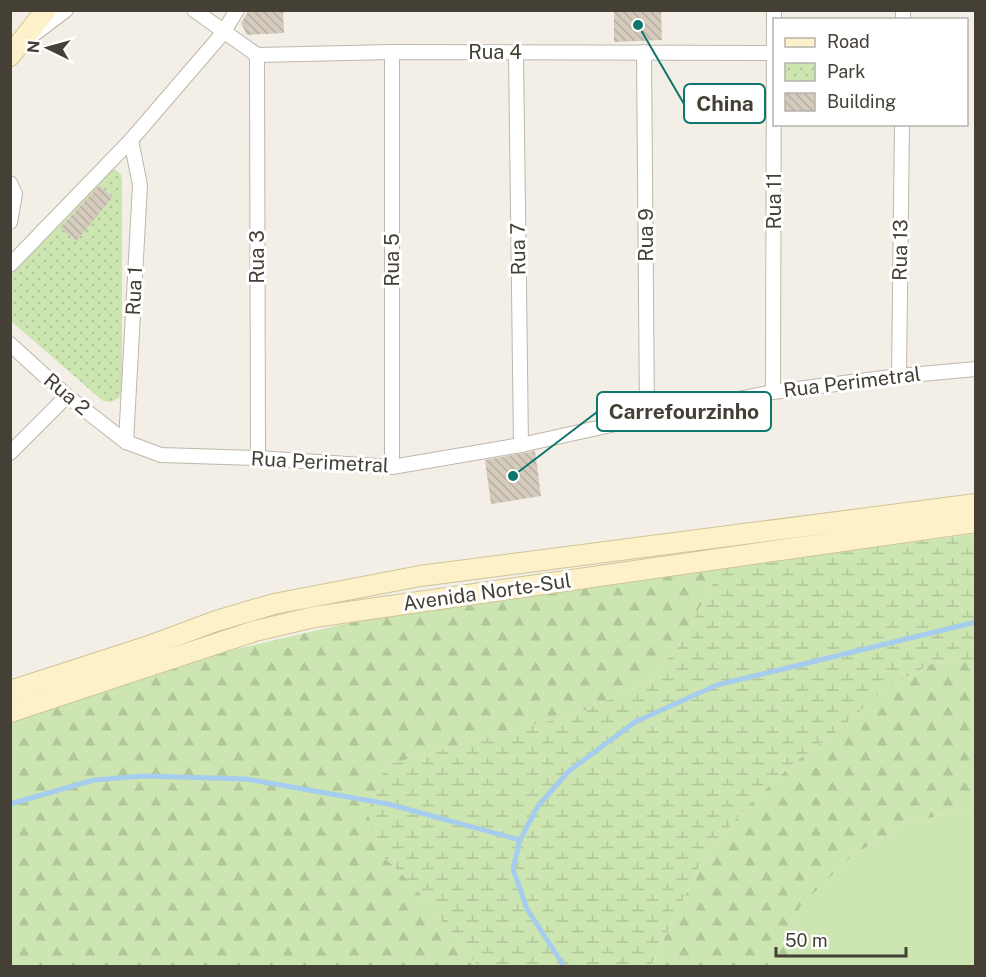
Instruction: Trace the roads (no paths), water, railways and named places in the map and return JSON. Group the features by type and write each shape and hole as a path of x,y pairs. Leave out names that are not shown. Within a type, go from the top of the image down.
{"main road":[{"path":"13,53 46,10"},
{"name":"Avenida Norte-Sul","path":"10,691 274,603 420,576 975,504"},
{"name":"Avenida Norte-Sul","path":"10,712 255,631 314,617 975,522"}],"street":[{"path":"13,53 66,10"},
{"path":"194,10 256,55"},
{"path":"10,265 131,140 223,33 237,10"},
{"name":"Rua 4","path":"256,55 392,52 773,53"},
{"name":"Rua 5","path":"392,52 392,467"},
{"name":"Rua 7","path":"516,52 521,445"},
{"name":"Rua 9","path":"644,52 647,417"},
{"name":"Rua 3","path":"256,55 258,458"},
{"name":"Rua 11","path":"773,392 774,126"},
{"name":"Rua 13","path":"899,376 902,126"},
{"name":"Rua 1","path":"126,442 140,185 131,140"},
{"path":"10,183 15,194 10,222"},
{"name":"Rua 2","path":"10,344 68,396 126,442"},
{"name":"Rua Perimetral","path":"126,442 160,455 258,458 392,467 521,445 773,392 975,369"},
{"path":"10,453 68,396"}],"waterway":[{"path":"564,966 527,909 513,869 520,840 538,806 569,771 635,722 717,685 976,622"},
{"path":"10,804 94,780 144,776 246,779 388,804 520,840"}],"place":[{"name":"China","path":"638,25"},
{"name":"Carrefourzinho","path":"513,476"}]}
